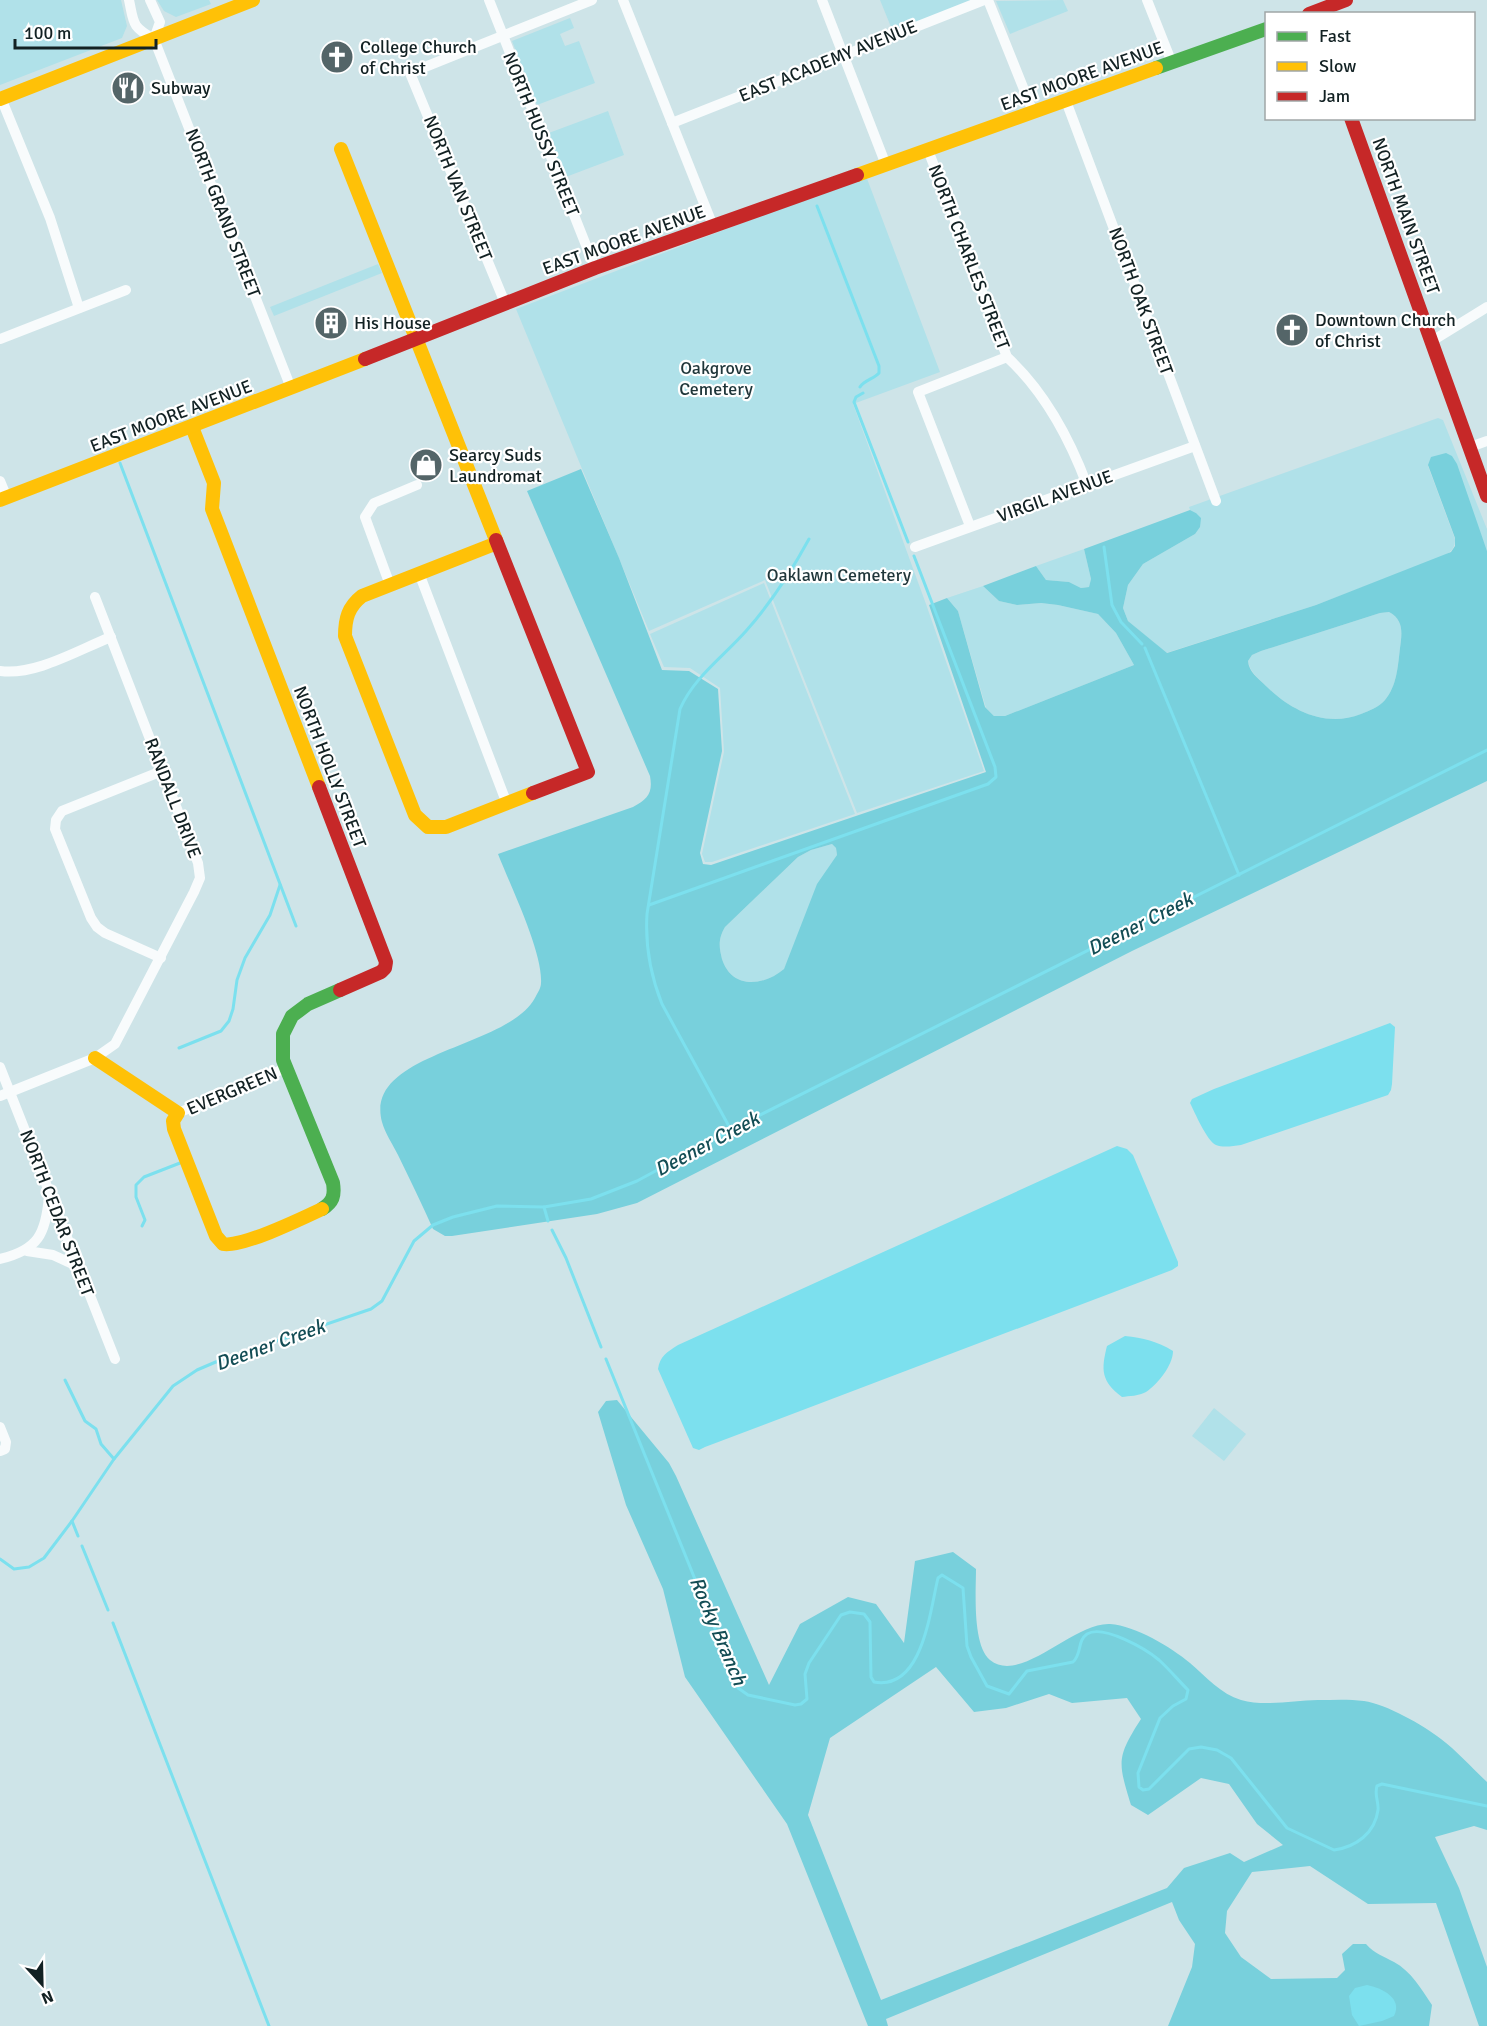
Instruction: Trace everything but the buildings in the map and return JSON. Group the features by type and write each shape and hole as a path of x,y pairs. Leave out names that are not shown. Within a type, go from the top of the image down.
{"street":[{"name":"NORTH GRAND STREET","path":"129,0 131,16 138,30 154,39 291,388"},
{"name":"NORTH GRAND STREET","path":"150,0 160,22 154,39"},
{"path":"79,308 50,218 1,98 253,0"},
{"name":"NORTH HUSSY STREET","path":"489,0 595,268"},
{"path":"503,36 592,0"},
{"path":"623,0 713,226"},
{"path":"822,0 886,165"},
{"path":"986,0 1033,112"},
{"name":"EAST ACADEMY AVENUE","path":"672,123 986,0"},
{"path":"1147,0 1172,63"},
{"path":"1311,10 1346,0"},
{"name":"EAST MOORE AVENUE","path":"3,499 595,268 1265,29"},
{"name":"NORTH VAN STREET","path":"503,36 410,73 506,303"},
{"name":"NORTH OAK STREET","path":"1066,100 1216,501"},
{"name":"NORTH MAIN STREET","path":"1353,120 1487,496"},
{"path":"341,149 588,772 446,827 428,827 415,815 345,636 346,612 362,596 497,543"},
{"name":"NORTH CHARLES STREET","path":"928,150 1007,357 1027,378 1050,409 1070,444 1087,485"},
{"path":"0,339 126,290"},
{"path":"1432,341 1487,308"},
{"path":"970,526 918,392 1007,357"},
{"name":"NORTH HOLLY STREET","path":"178,1113 173,1120 174,1129 216,1236 226,1245 254,1238 322,1209 333,1198 333,1183 286,1068 282,1051 284,1034 292,1016 308,1004 386,968 386,962 212,509 213,483 192,427"},
{"path":"1470,447 1487,441"},
{"name":"VIRGIL AVENUE","path":"915,547 1195,446"},
{"path":"0,480 3,499"},
{"path":"390,585 365,517 374,503 417,485"},
{"path":"419,573 507,804"},
{"name":"RANDALL DRIVE","path":"5,1095 95,1058 115,1044 200,878 198,863 95,597"},
{"path":"0,671 13,673 31,669 111,637"},
{"path":"161,958 105,933 97,927 91,918 55,829 56,820 62,811 162,771"},
{"path":"95,1058 178,1113"},
{"name":"NORTH CEDAR STREET","path":"0,1067 5,1095 50,1193 115,1359"},
{"name":"EVERGREEN","path":"178,1113 286,1068"},
{"path":"27,1251 43,1229 50,1193"},
{"path":"0,1259 27,1251 53,1255 79,1267"},
{"path":"0,1427 6,1442 2,1450"}],"green space":[{"path":"0,0 121,0 127,26 122,38 0,85"},
{"path":"157,0 209,0 211,4 176,17 164,11"},
{"path":"880,0 975,0 893,32"},
{"path":"1063,0 1068,11 1010,34 996,1"},
{"path":"570,18 574,28 560,34 565,46 579,41 595,83 537,105 512,41"},
{"path":"608,111 624,155 563,178 546,134"},
{"name":"Oakgrove Cemetery","path":"866,176 940,372 853,404 984,771 857,813 765,580 649,631 516,309"},
{"path":"378,264 382,273 274,316 270,307"},
{"path":"1438,418 1443,420 1487,529 1487,551 1452,456 1428,466 1455,539 1452,549 1444,556 1316,605 1166,653 1128,621 1123,608 1128,585 1143,564 1195,534 1196,513 1189,507"},
{"path":"1084,549 1091,579 1089,587 1081,588 1069,582 1046,580 1036,566"},
{"path":"764,583 855,814 712,862 705,862 702,854 724,752 720,688 690,668 664,667 650,634"},
{"path":"983,586 999,601 1017,605 1041,603 1058,605 1098,614 1116,633 1134,665 1005,716 994,716 986,708 958,611 947,598"},
{"path":"1389,612 1400,623 1401,632 1394,682 1383,702 1361,714 1335,719 1322,718 1298,710 1266,686 1249,665 1248,661 1252,655 1261,651"},
{"path":"832,844 836,848 837,855 784,969 776,975 758,981 749,982 733,976 727,969 720,951 720,939 725,927 798,857 811,850"},
{"path":"1214,1408 1246,1434 1224,1461 1192,1436"}],"shaded area":[{"path":"1446,453 1452,456 1457,464 1487,551 1487,781 1132,951 637,1203 597,1214 452,1236 445,1236 433,1229 383,1126 382,1098 395,1080 416,1065 499,1028 521,1014 539,990 541,983 537,954 525,918 498,854 633,807 646,798 651,787 650,776 527,491 581,469 619,558 662,670 689,671 718,689 722,751 700,853 703,864 711,865 986,772 929,605 947,598 958,611 985,707 994,716 1005,716 1134,665 1116,633 1098,614 1058,605 1041,603 1017,605 999,601 983,586 1036,566 1046,580 1069,582 1081,588 1089,587 1091,579 1084,549 1190,510 1201,518 1200,527 1195,534 1143,564 1128,585 1123,608 1128,621 1167,653 1316,605 1451,552 1455,546 1455,538 1428,465 1431,457","holes":["1389,612 1394,615 1401,627 1396,675 1385,700 1367,712 1348,718 1335,719 1310,715 1286,703 1250,668 1248,661 1252,655 1261,651","832,844 836,848 837,855 817,884 784,969 776,975 758,981 749,982 733,976 727,969 720,951 720,939 725,927 798,857 811,850"]},
{"path":"1390,1023 1395,1027 1392,1084 1388,1095 1241,1145 1228,1146 1216,1145 1209,1138 1190,1103 1192,1099 1214,1089"},
{"path":"1117,1146 1127,1149 1133,1155 1178,1266 699,1450 693,1448 658,1369 662,1358 678,1345"},
{"path":"1125,1336 1150,1340 1173,1351 1168,1368 1151,1389 1140,1394 1122,1397 1106,1380 1104,1362 1107,1346"},
{"path":"617,1400 669,1463 769,1685 800,1624 848,1597 876,1604 904,1643 915,1561 953,1552 976,1569 976,1617 980,1643 990,1660 1003,1666 1017,1665 1080,1632 1095,1626 1110,1624 1142,1633 1163,1644 1190,1663 1220,1689 1241,1700 1270,1703 1318,1700 1364,1701 1393,1711 1433,1733 1487,1782 1487,1830 1474,1826 1435,1837 1459,1888 1487,1967 1487,2026 1479,2026 1436,1903 1368,1904 1310,1866 1252,1872 1227,1911 1225,1933 1241,1957 1271,1979 1337,1978 1345,1970 1342,1954 1353,1944 1366,1944 1376,1953 1406,1970 1416,1981 1432,2005 1429,2026 1168,2026 1192,1967 1195,1944 1179,1920 1172,1902 886,2019 888,2026 868,2026 787,1824 685,1677 663,1589 626,1505 598,1412 606,1401","holes":["936,1667 974,1712 1006,1708 1049,1694 1072,1703 1127,1698 1141,1719 1127,1743 1122,1760 1131,1805 1148,1815 1201,1778 1229,1784 1257,1824 1283,1845 1244,1862 1230,1853 1184,1868 1167,1888 881,2000 808,1815 830,1738"]},
{"path":"1367,1985 1390,1995 1396,2004 1396,2010 1394,2016 1359,2026 1352,2015 1349,1996 1355,1988"}],"waterway":[{"path":"817,206 879,366 879,373 860,387"},
{"path":"863,393 856,397 854,402 908,542"},
{"path":"120,463 296,926"},
{"path":"731,1130 662,1004 649,960 647,914 680,709 701,677 764,609 788,575 809,539"},
{"path":"1104,547 1112,605 1121,622 1142,644"},
{"path":"649,905 988,784 996,777 995,767 914,556"},
{"path":"1145,648 1239,875"},
{"name":"Deener Creek","path":"0,1559 14,1569 29,1567 44,1558 114,1459 173,1386 197,1370 218,1361 371,1309 382,1301 414,1241 433,1225 453,1217 497,1206 544,1207 591,1199 637,1181 748,1121 1487,750"},
{"path":"179,1048 221,1031 229,1021 237,980 245,958 270,915 280,885"},
{"path":"142,1226 145,1220 136,1197 136,1185 144,1177 180,1163"},
{"name":"Rocky Branch","path":"544,1207 548,1221"},
{"name":"Rocky Branch","path":"552,1230 566,1258 601,1347"},
{"name":"Rocky Branch","path":"606,1359 724,1651 729,1657 738,1688 748,1695 795,1705 801,1704 807,1699 805,1674 809,1663 841,1615 850,1612 864,1614 870,1622 871,1677 874,1682 890,1681 904,1674 914,1661 921,1645 938,1578 942,1575 963,1588 967,1646 987,1686 1009,1694 1027,1671 1073,1662 1084,1637 1094,1632 1103,1632 1124,1639 1145,1650 1159,1660 1188,1690 1186,1699 1173,1706 1160,1718 1138,1773 1139,1787 1143,1790 1149,1789 1189,1749 1201,1747 1217,1750 1231,1758 1287,1828 1334,1850 1350,1846 1369,1832 1378,1810 1377,1786 1382,1784 1487,1806"},
{"path":"65,1380 85,1421 96,1429 101,1444 114,1459"},
{"path":"72,1521 78,1536"},
{"path":"82,1546 108,1610"},
{"path":"113,1623 269,2026"}],"traffic: fast":[{"path":"1156,68 1265,29"},
{"path":"322,1209 329,1204 332,1198 333,1183 283,1060 283,1034 292,1016 308,1004 340,990"}],"traffic: slow":[{"path":"0,99 253,0"},
{"path":"857,175 1156,68"},
{"path":"341,149 496,540"},
{"path":"0,500 365,359"},
{"path":"192,427 214,483 212,509 319,787"},
{"path":"497,543 362,596 353,604 348,614 345,636 415,815 428,827 446,827 533,793"},
{"path":"95,1058 178,1113 173,1121 174,1129 216,1236 223,1244 232,1244 257,1237 322,1209"}],"traffic: jam":[{"path":"1314,12 1346,0"},
{"path":"1352,120 1487,496"},
{"path":"365,359 595,268 857,175"},
{"path":"496,540 588,772 533,793"},
{"path":"319,787 386,962 381,972 340,990"}],"place":[{"name":"College Church of Christ","path":"337,57"},
{"name":"Subway","path":"128,88"},
{"name":"His House","path":"331,323"},
{"name":"Downtown Church of Christ","path":"1292,330"},
{"name":"Searcy Suds Laundromat","path":"426,465"}],"park label":[{"name":"Oaklawn Cemetery","path":"839,575"}]}
